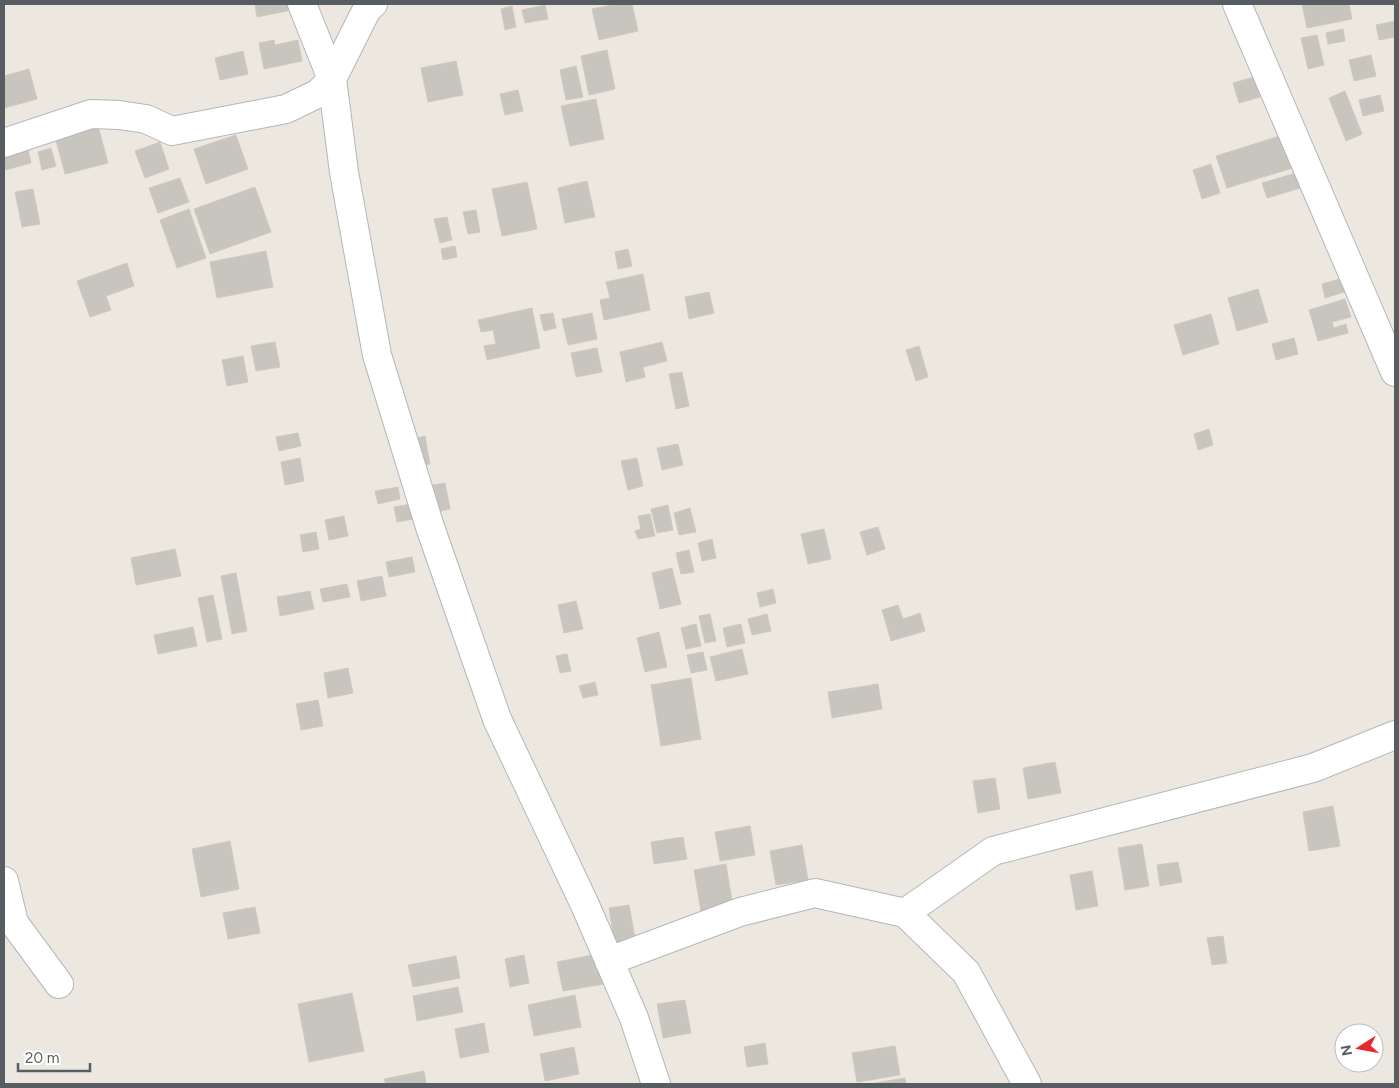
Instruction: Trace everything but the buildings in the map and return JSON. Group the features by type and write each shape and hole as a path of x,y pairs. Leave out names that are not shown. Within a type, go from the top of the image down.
{"street":[{"path":"302,4 332,79 344,172 377,355 430,527 496,719 634,1018 656,1084"},
{"path":"4,143 91,114 119,115 146,119 172,131 222,123 286,109 319,93 332,79 367,9 373,4"},
{"path":"1237,4 1395,372"},
{"path":"905,913 993,851 1313,768 1395,736"},
{"path":"4,881 14,923 59,984"},
{"path":"609,962 740,912 815,893 905,913 966,972 1027,1084"}]}
